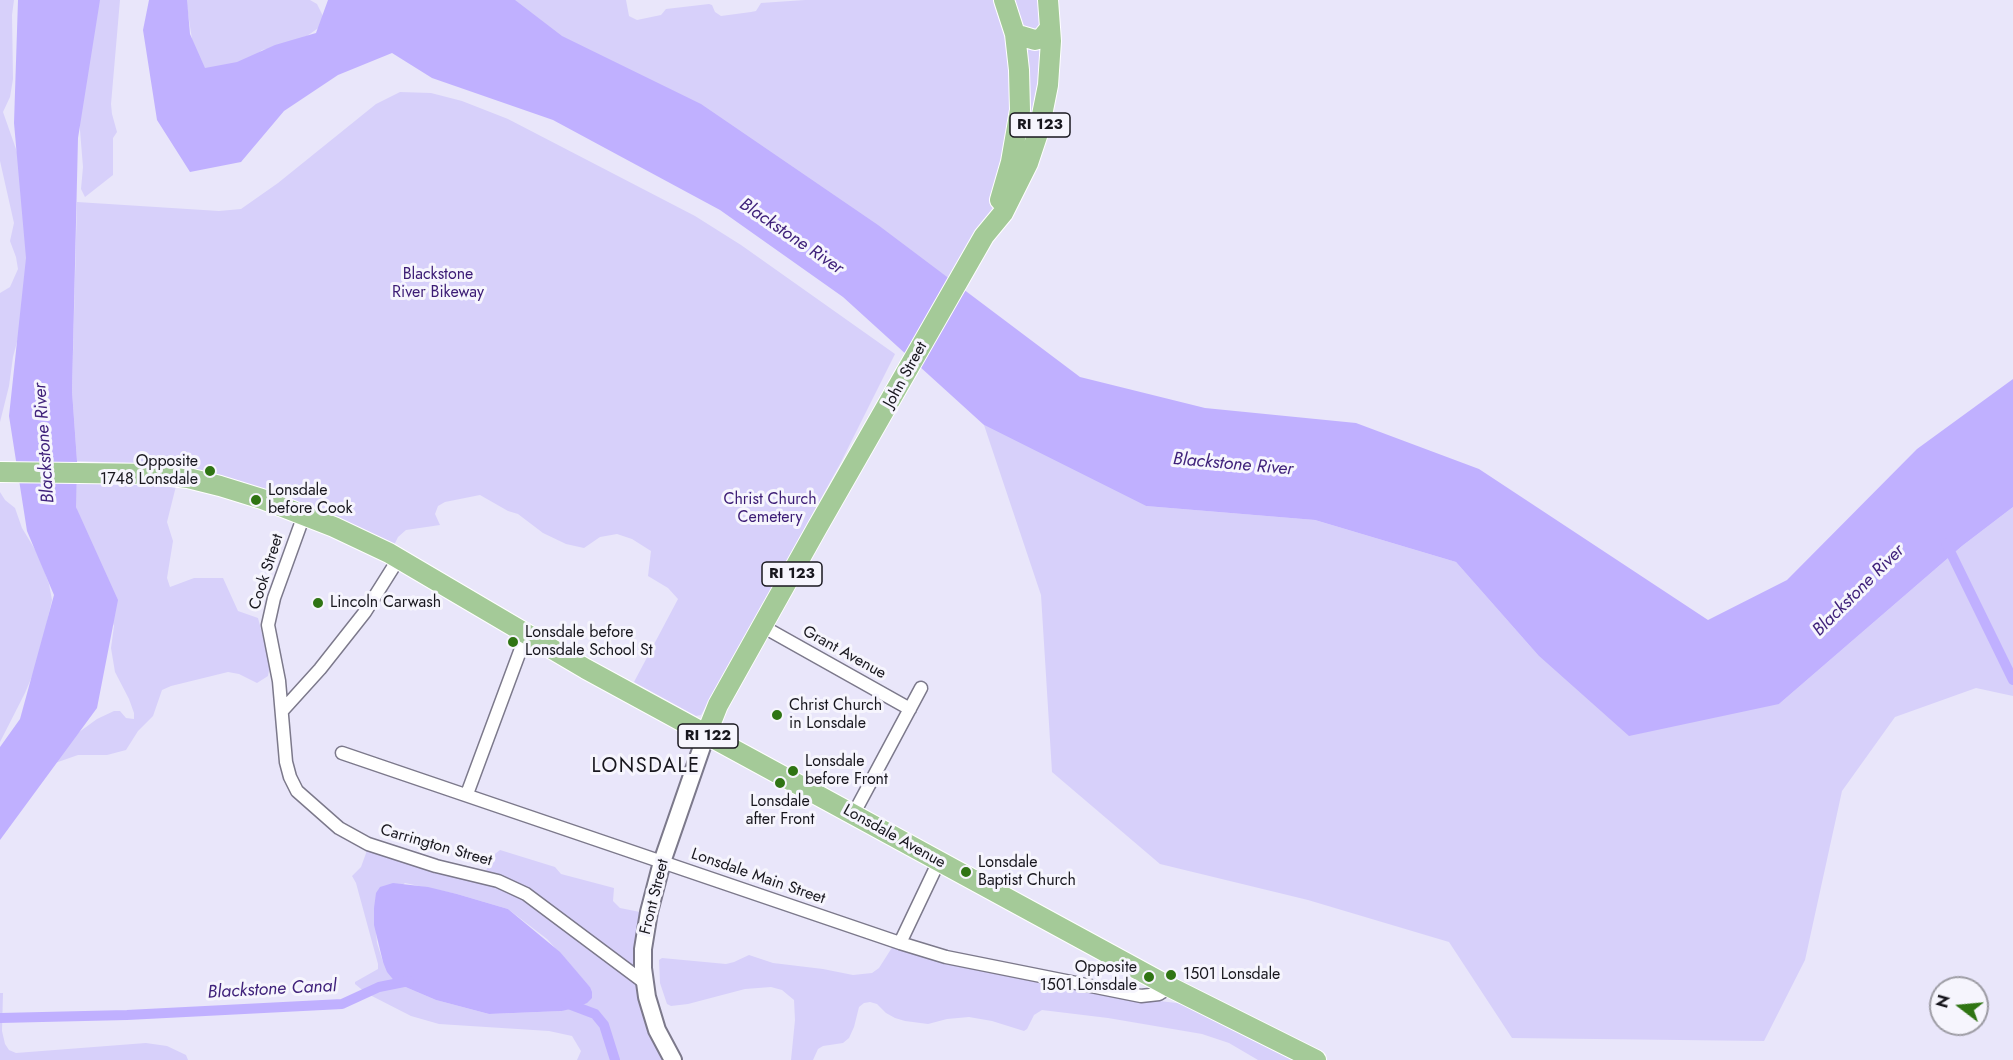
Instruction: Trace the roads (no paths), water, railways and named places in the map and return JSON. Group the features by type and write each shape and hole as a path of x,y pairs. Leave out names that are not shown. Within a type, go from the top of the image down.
{"main road":[{"name":"RI 123","path":"984,236 1002,194 1018,125 1020,70 1015,34 1004,0"},
{"name":"John Street","path":"706,735 718,705 762,626 984,236 992,229 1013,196 1036,139 1048,86 1051,56 1048,0"},
{"path":"1015,34 1035,40 1042,38 1050,28"},
{"path":"1018,125 1036,139"},
{"name":"Lonsdale Avenue","path":"0,472 155,474 188,478 220,486 303,515 399,558 526,635 706,735 1170,987 1316,1060"},
{"name":"Front Street","path":"673,1060 657,1030 647,997 643,968 645,929 662,862 706,735"}],"street":[{"name":"Cook Street","path":"282,711 279,681 268,625 274,598 303,515"},
{"path":"282,711 320,669 365,612 399,558"},
{"name":"Grant Avenue","path":"762,626 910,709"},
{"path":"467,794 526,635"},
{"path":"853,814 921,688"},
{"name":"Carrington Street","path":"282,711 286,762 290,777 297,790 339,828 383,850 509,885 543,905 645,983"},
{"name":"Lonsdale Main Street","path":"342,753 946,957 1141,996 1159,994 1170,987"},
{"path":"900,943 939,861"}],"water":[{"name":"Blackstone River","path":"18,0 100,0 78,138 72,391 77,461 76,507 118,600 97,708 0,840 0,747 20,719 54,595 27,531 9,416 26,258 14,123"},
{"name":"Blackstone River","path":"149,0 187,0 190,34 205,68 237,62 275,45 316,33 328,0 515,0 562,36 701,104 878,225 1080,377 1205,408 1356,423 1479,469 1708,620 1787,580 1917,449 2013,379 2013,507 1962,546 1779,704 1629,736 1538,655 1456,562 1315,520 1146,506 984,425 843,297 720,210 553,120 432,78 392,53 338,75 284,111 241,162 190,172 157,120 143,30"},
{"path":"393,883 428,887 508,909 560,952 590,987 592,998 578,1007 562,1011 489,1014 436,1000 396,983 387,972 383,962 374,925 376,893 380,887"}],"waterway":[{"name":"Blackstone Canal","path":"1946,543 2013,680"},
{"name":"Blackstone Canal","path":"0,1018 127,1015 342,1004 379,987 409,981"},
{"name":"Blackstone Canal","path":"566,1003 595,1014 604,1025 615,1060"}],"place":[{"name":"Opposite 1748 Lonsdale","path":"210,471"},
{"name":"Lonsdale before Cook","path":"256,500"},
{"name":"Lincoln Carwash","path":"318,603"},
{"name":"Lonsdale before Lonsdale School St","path":"513,642"},
{"name":"Christ Church in Lonsdale","path":"777,715"},
{"name":"Lonsdale before Front","path":"793,771"},
{"name":"Lonsdale after Front","path":"780,783"},
{"name":"Lonsdale Baptist Church","path":"966,872"},
{"name":"1501 Lonsdale","path":"1171,975"},
{"name":"Opposite 1501 Lonsdale","path":"1149,977"}],"district":[{"name":"LONSDALE","path":"646,767"}],"park label":[{"name":"Blackstone River Bikeway","path":"438,284"},
{"name":"Christ Church Cemetery","path":"770,509"}]}
